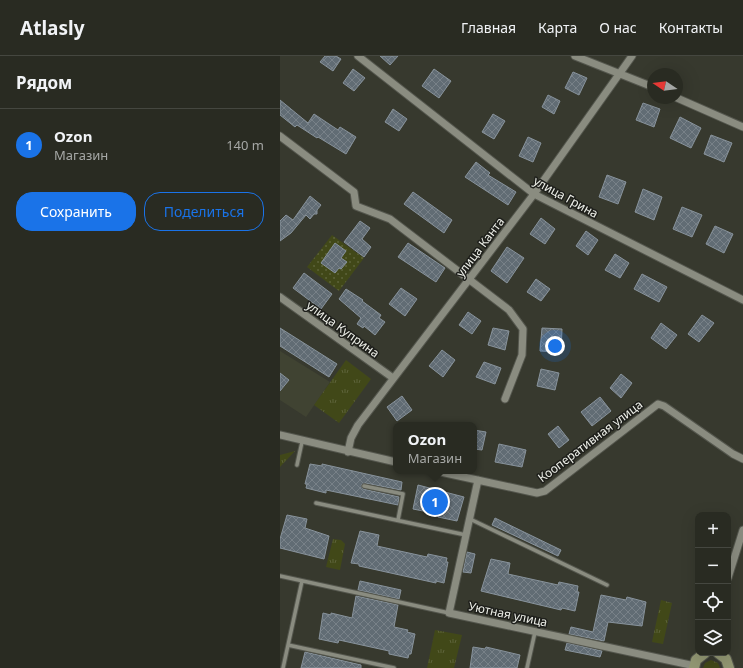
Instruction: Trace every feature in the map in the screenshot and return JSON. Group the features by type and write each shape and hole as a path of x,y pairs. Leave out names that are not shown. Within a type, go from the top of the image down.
{"street":[{"name":"улица Грина","path":"358,56 534,194 743,300"},
{"path":"575,56 622,73 647,84"},
{"name":"улица Канта","path":"348,452 358,425 470,280 534,194 622,73 632,56"},
{"path":"683,101 743,127"},
{"path":"280,136 354,192 356,206 390,219 509,310 523,328 522,355 505,398"},
{"name":"улица Куприна","path":"280,297 393,378"},
{"name":"Кооперативная улица","path":"450,474 537,493 545,491 658,404 664,406 733,454 743,459"},
{"path":"280,436 393,461"},
{"name":"Уютная улица","path":"478,480 449,613 694,667"},
{"path":"731,568 743,530"},
{"path":"694,667 698,658 701,656"},
{"path":"722,656 726,659 729,668"}],"lane":[{"path":"297,465 302,442"},
{"path":"364,486 404,494 398,520"},
{"path":"316,503 466,535"},
{"path":"470,519 607,585"},
{"path":"280,576 449,613"},
{"path":"283,668 302,581"},
{"path":"527,668 535,631"},
{"path":"288,645 394,668"}],"shaded area":[{"path":"280,351 330,382 306,417 280,400"}],"green space":[{"path":"332,235 364,258 339,291 307,267"},
{"path":"346,360 371,379 339,423 314,405"},
{"path":"295,451 280,467 280,455"},
{"path":"333,539 341,540 345,544 340,570 326,567"},
{"path":"661,600 672,603 663,644 652,642"},
{"path":"435,630 462,635 454,668 427,668"},
{"path":"711,660 718,663 720,668 703,668 705,663"}],"building":[{"path":"325,56 336,56 341,59 333,71 320,62"},
{"path":"380,56 398,56 390,65"},
{"path":"353,69 365,78 354,91 343,83"},
{"path":"434,69 451,81 439,98 422,86"},
{"path":"573,72 587,78 579,95 565,88"},
{"path":"548,95 560,101 554,114 542,107"},
{"path":"280,100 308,123 314,114 338,130 340,127 356,137 346,154 297,125 295,127 280,115"},
{"path":"643,103 660,109 654,127 636,120"},
{"path":"393,109 407,119 399,131 385,122"},
{"path":"493,114 505,121 494,139 482,132"},
{"path":"680,117 701,128 691,148 670,138"},
{"path":"711,135 732,143 724,162 704,154"},
{"path":"528,137 541,143 533,162 519,156"},
{"path":"476,162 490,173 488,175 516,192 508,205 465,177"},
{"path":"607,175 626,182 618,204 599,197"},
{"path":"643,189 662,197 654,220 635,212"},
{"path":"413,192 452,220 444,233 404,204"},
{"path":"310,196 321,205 317,210 317,214 314,214 310,219 306,215 291,233 280,241 280,221 286,215 293,220"},
{"path":"682,207 702,215 692,237 673,229"},
{"path":"541,218 555,229 545,244 530,234"},
{"path":"360,221 370,228 362,239 371,247 364,257 344,242"},
{"path":"715,226 733,234 724,253 706,244"},
{"path":"586,231 598,240 588,255 576,246"},
{"path":"335,243 346,251 341,258 347,262 335,273 321,263"},
{"path":"408,243 445,268 436,282 398,257"},
{"path":"507,247 524,258 507,283 491,271"},
{"path":"615,254 629,263 620,278 605,270"},
{"path":"304,273 332,294 321,309 293,288"},
{"path":"642,274 667,287 659,302 634,289"},
{"path":"536,279 550,289 541,301 527,292"},
{"path":"401,288 417,299 405,316 389,304"},
{"path":"346,289 363,300 362,301 381,315 379,318 385,322 375,335 364,326 363,328 357,324 361,318 339,299"},
{"path":"468,312 481,321 472,334 459,325"},
{"path":"702,315 714,323 699,342 688,334"},
{"path":"661,323 677,335 666,349 651,338"},
{"path":"280,328 337,364 329,377 280,346"},
{"path":"493,328 509,331 505,350 488,345"},
{"path":"542,328 562,329 561,352 540,351"},
{"path":"442,350 455,360 443,377 429,366"},
{"path":"484,362 501,368 495,384 476,377"},
{"path":"541,369 559,373 555,390 537,386"},
{"path":"280,373 289,380 280,391"},
{"path":"621,374 632,383 621,398 610,388"},
{"path":"402,396 412,410 397,421 387,407"},
{"path":"600,397 611,411 592,426 581,412"},
{"path":"558,426 569,440 559,448 548,434"},
{"path":"477,430 486,432 482,450 477,449"},
{"path":"499,444 526,450 522,467 495,462"},
{"path":"310,464 322,466 322,464 402,482 401,490 365,483 361,485 363,489 399,497 398,505 326,490 326,493 306,488 307,484 305,484"},
{"path":"418,485 464,497 457,521 438,517 438,514 413,509"},
{"path":"287,515 307,519 305,528 329,536 324,559 280,548 280,539"},
{"path":"495,518 561,550 558,556 492,525"},
{"path":"360,531 379,535 377,546 427,557 428,554 447,558 446,562 448,562 444,583 436,581 436,583 351,563"},
{"path":"467,552 475,554 471,573 463,572"},
{"path":"491,559 510,563 508,574 558,585 559,582 578,586 577,592 579,592 575,611 562,608 561,610 481,591"},
{"path":"360,581 401,590 399,599 358,590"},
{"path":"601,595 626,600 627,597 646,602 642,626 608,622 604,641 569,634 571,627 593,632"},
{"path":"356,596 398,605 394,627 408,630 407,632 415,634 411,654 409,654 408,658 389,654 389,651 339,640 338,643 319,639 323,613 331,615 331,613 352,618"},
{"path":"567,643 602,651 600,657 565,650"},
{"path":"473,647 485,649 486,647 520,655 517,668 470,668"},
{"path":"305,652 361,665 361,668 301,668"}],"place":[{"name":"Ozon","path":"435,502"}]}
